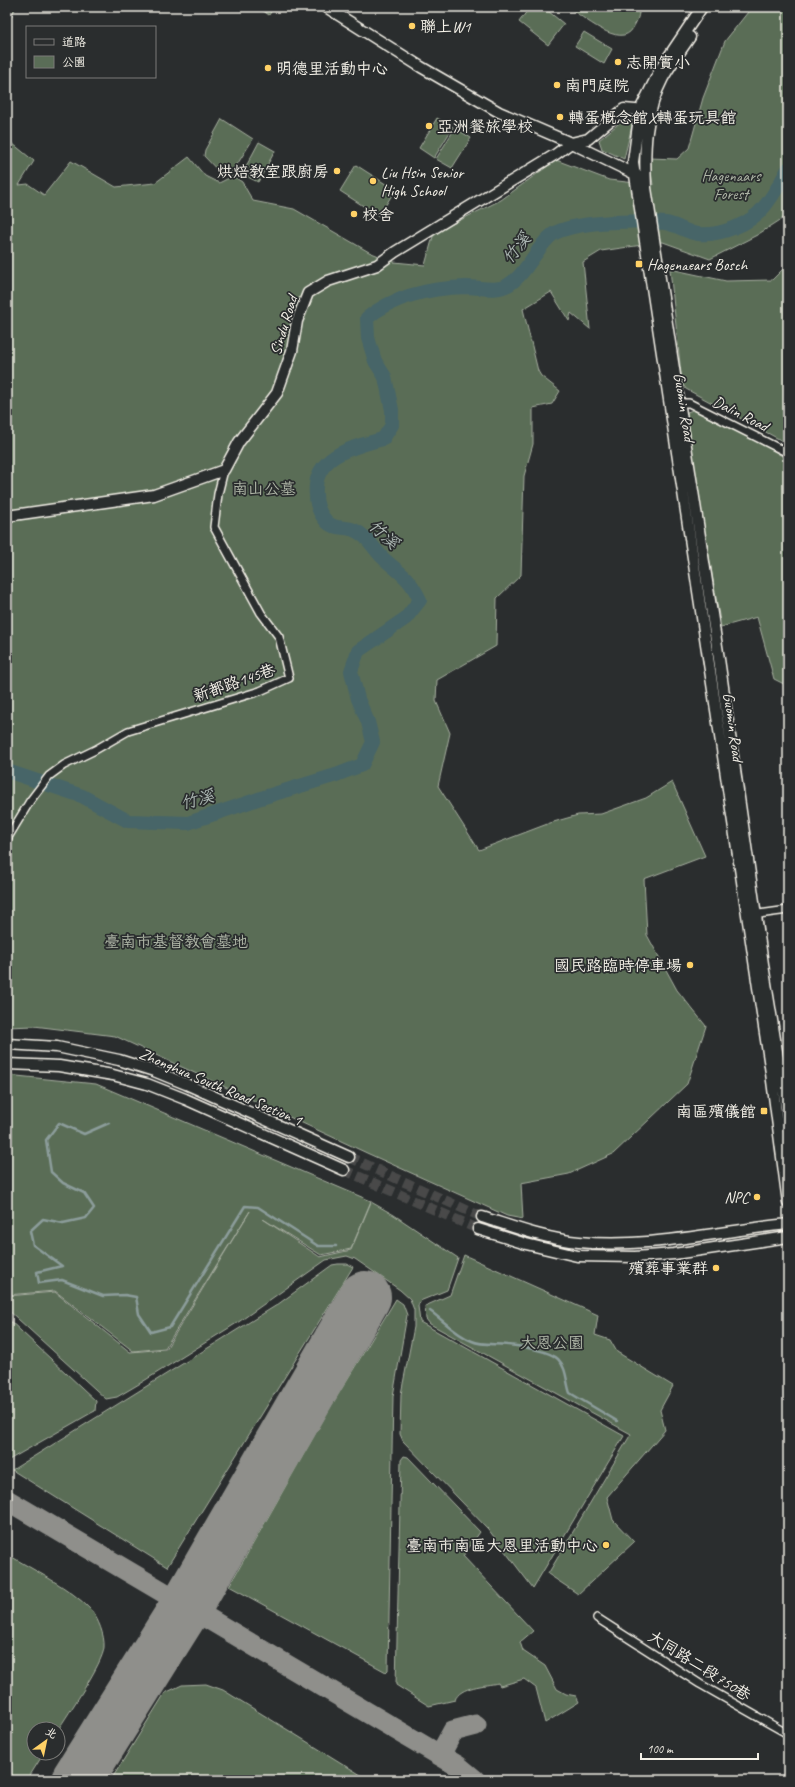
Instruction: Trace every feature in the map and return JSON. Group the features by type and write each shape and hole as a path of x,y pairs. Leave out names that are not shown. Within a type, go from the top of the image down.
{"street":[{"path":"326,7 421,67 499,112 571,143 646,180"},
{"path":"642,192 634,174 633,162 645,111 661,68 702,7"},
{"path":"642,192 646,180 645,111 663,78 710,7"},
{"name":"Sindu Road","path":"224,470 239,442 277,393 292,351 297,321 308,293 328,280 377,265 395,252 556,154 571,143 588,139 624,109 645,111"},
{"name":"Guomin Road","path":"642,192 752,915 788,1204"},
{"name":"Dalin Road","path":"675,403 689,403 788,453"},
{"path":"7,516 154,495 224,470"},
{"name":"新都路145巷","path":"7,839 30,801 49,776 64,765 128,731 260,691 289,678 286,658 279,637 261,613 214,527 218,494 224,470"},
{"path":"752,915 788,910"},
{"name":"Guomin Road","path":"752,915 788,1119"},
{"name":"Zhonghua South Road Section 1","path":"7,1044 57,1047 119,1060 154,1070 349,1157"},
{"name":"Zhonghua South Road Section 1","path":"7,1064 59,1066 113,1075 147,1084 185,1099 344,1170"},
{"path":"482,1216 532,1234 579,1242 624,1244 657,1242 788,1224"},
{"path":"478,1229 526,1244 577,1256 642,1257 788,1237"},
{"name":"大同路二段750巷","path":"598,1618 700,1684 788,1734"}],"green space":[{"path":"7,7 16,7 7,25"},
{"path":"274,7 269,15 259,8"},
{"path":"530,7 543,7 564,24 548,45 519,22"},
{"path":"568,7 639,7 639,13 633,28 627,34 620,35 601,29"},
{"name":"南山公墓","path":"752,7 788,7 788,215 757,235 710,259 663,242 601,251 583,262 590,329 571,313 569,321 551,292 523,309 538,371 541,376 560,391 552,404 533,408 533,444 524,476 521,575 497,598 496,646 437,680 436,701 450,733 438,786 479,850 550,823 578,815 601,814 646,798 672,782 705,856 644,879 647,935 677,990 706,1026 687,1084 613,1154 569,1174 521,1183 523,1219 507,1216 369,1154 115,1036 34,1026 7,1027 7,139 34,161 19,185 28,184 44,195 71,161 116,187 155,183 189,157 205,176 219,183 233,176 242,182 253,201 294,209 369,252 394,262 425,265 434,233 501,200 556,160 609,180 653,185 649,158 677,159 689,148 703,98 725,41"},
{"path":"584,32 612,49 604,64 575,46"},
{"path":"629,115 634,117 624,159 602,149 599,140"},
{"path":"437,118 453,127 434,158 419,148"},
{"path":"222,119 253,139 233,171 223,176 204,156 205,150"},
{"path":"455,128 471,138 452,168 436,159"},
{"path":"259,142 275,151 258,182 242,174"},
{"path":"356,165 395,190 379,216 340,191"},
{"path":"788,264 788,444 686,389 682,383 670,269 726,281 772,280"},
{"path":"696,409 757,440 788,460 788,686 774,679 757,617 721,627 696,480 687,412"},
{"path":"7,1075 96,1084 371,1201 351,1249 321,1255 263,1219 320,1257 351,1250 371,1202 394,1215 458,1258 447,1290 420,1301 418,1306 420,1322 624,1436 533,1588 488,1529 403,1441 400,1434 401,1394 414,1327 414,1310 410,1299 400,1290 355,1259 347,1256 326,1260 240,1321 117,1397 106,1399 7,1309 7,1296 55,1292 130,1352 166,1349 250,1211 165,1348 133,1351 55,1291 7,1295"},
{"name":"大恩公園","path":"464,1255 598,1315 595,1335 610,1340 617,1352 673,1386 660,1410 665,1430 607,1497 613,1520 634,1542 578,1594 548,1574 631,1434 430,1324 426,1319 425,1306 450,1295"},
{"path":"347,1264 353,1267 167,1567 12,1470 277,1305 332,1265"},
{"path":"396,1299 403,1304 407,1315 393,1396 388,1670 386,1672 229,1586 330,1408"},
{"path":"7,1318 96,1401 95,1411 7,1461"},
{"path":"404,1456 408,1457 480,1532 463,1556 533,1631 520,1642 523,1651 545,1666 557,1689 566,1694 576,1696 579,1702 545,1723 536,1688 524,1679 500,1686 498,1683 474,1687 462,1692 455,1700 429,1706 396,1685 401,1460"},
{"path":"7,1554 51,1580 83,1602 96,1618 102,1633 104,1647 98,1664 64,1721 26,1721 26,1761 39,1761 27,1780 7,1780"},
{"path":"206,1684 223,1690 369,1780 111,1780 165,1693 182,1685"}],"waterway":[{"name":"竹溪","path":"7,771 82,796 128,821 188,823 261,798 336,775 362,765 373,742 368,722 358,699 351,671 358,651 406,618 420,600 408,580 382,557 363,535 354,530 336,527 329,524 322,515 317,502 316,482 321,471 328,462 337,455 348,450 383,439 392,425 392,410 385,377 375,361 368,338 367,318 389,304 427,291 466,287 493,289 508,285 522,273 539,249 551,236 568,228 610,222 665,223 699,234 716,233 734,228 751,219 764,207 788,169"},
{"path":"109,1123 84,1134 59,1123 46,1140 51,1172 63,1183 84,1193 94,1208 86,1218 63,1223 43,1219 30,1231 33,1245 62,1266 37,1272 39,1283 62,1280 103,1296 125,1295 136,1297 139,1314 151,1332 170,1327 245,1206 258,1207 318,1246 336,1246"},
{"path":"430,1311 455,1331 476,1343 503,1344 542,1351 554,1356 563,1367 570,1393 617,1421"}],"taxiway":[{"path":"7,1500 458,1766 475,1780"},
{"path":"440,1755 453,1731 476,1725"}],"runway":[{"path":"77,1780 187,1605 365,1297"}],"tunnel":[{"path":"349,1157 482,1217"},
{"path":"344,1170 478,1229"}],"place":[{"name":"聯上W1","path":"412,26"},
{"name":"志開實小","path":"618,62"},
{"name":"明德里活動中心","path":"268,68"},
{"name":"南門庭院","path":"557,85"},
{"name":"轉蛋概念館X轉蛋玩具館","path":"560,117"},
{"name":"亞洲餐旅學校","path":"429,126"},
{"name":"烘焙教室跟廚房","path":"337,171"},
{"name":"Liu Hsin Senior High School","path":"373,181"},
{"name":"校舍","path":"354,214"},
{"name":"Hagenaears Bosch","path":"639,264"},
{"name":"國民路臨時停車場","path":"690,965"},
{"name":"南區殯儀館","path":"764,1111"},
{"name":"NPC","path":"757,1197"},
{"name":"殯葬事業群","path":"716,1268"},
{"name":"臺南市南區大恩里活動中心","path":"606,1545"}],"park label":[{"name":"Hagenaars Forest","path":"731,184"},
{"name":"臺南市基督教會墓地","path":"176,941"}]}
